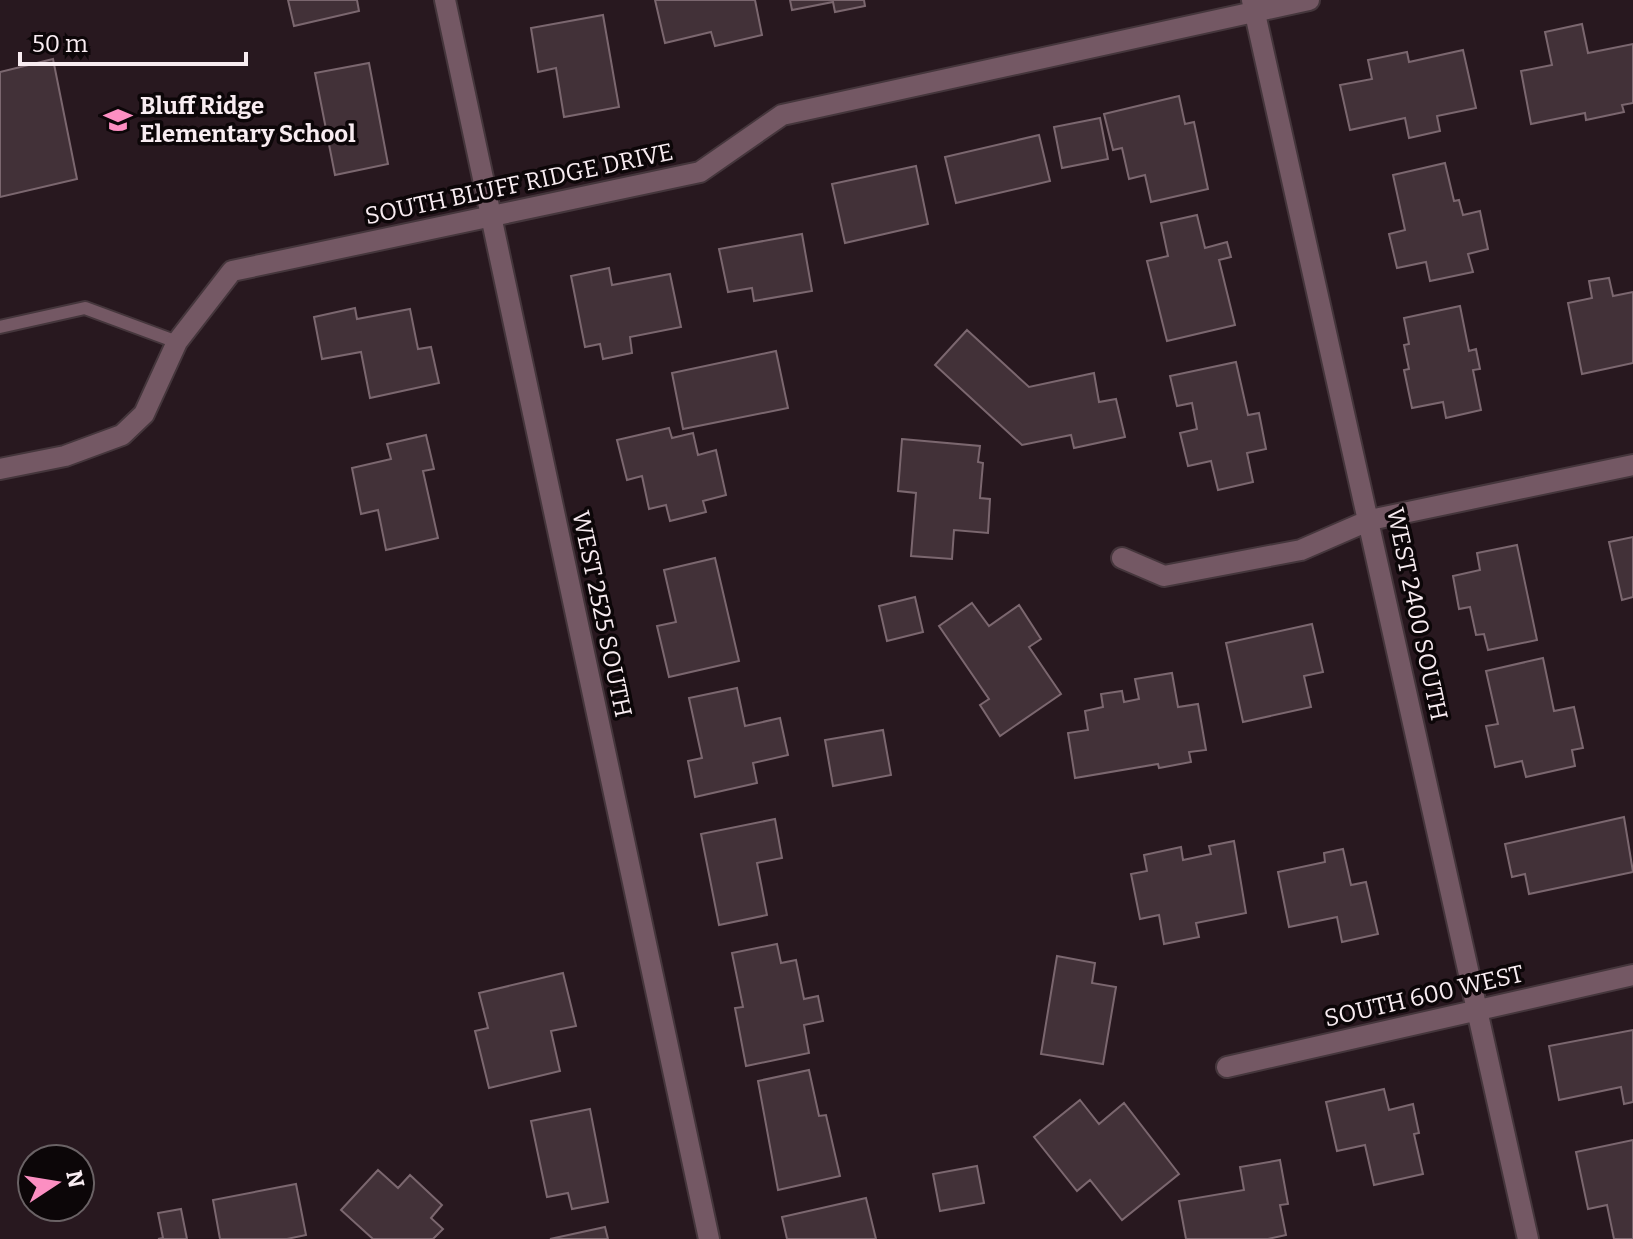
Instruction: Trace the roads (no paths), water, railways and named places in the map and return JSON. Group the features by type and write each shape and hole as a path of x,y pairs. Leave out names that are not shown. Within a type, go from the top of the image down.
{"street":[{"name":"WEST 2525 SOUTH","path":"445,0 709,1239"},
{"name":"SOUTH BLUFF RIDGE DRIVE","path":"0,469 65,456 122,435 144,414 177,342 232,271 700,172 782,115 1253,5 1309,0"},
{"name":"WEST 2400 SOUTH","path":"1253,5 1528,1239"},
{"path":"1122,558 1164,576 1301,550 1370,520 1633,465"},
{"name":"SOUTH 600 WEST","path":"1227,1067 1633,975"}],"lane":[{"path":"0,327 85,308 177,342"}],"place":[{"name":"Bluff Ridge Elementary School","path":"118,120"}]}
